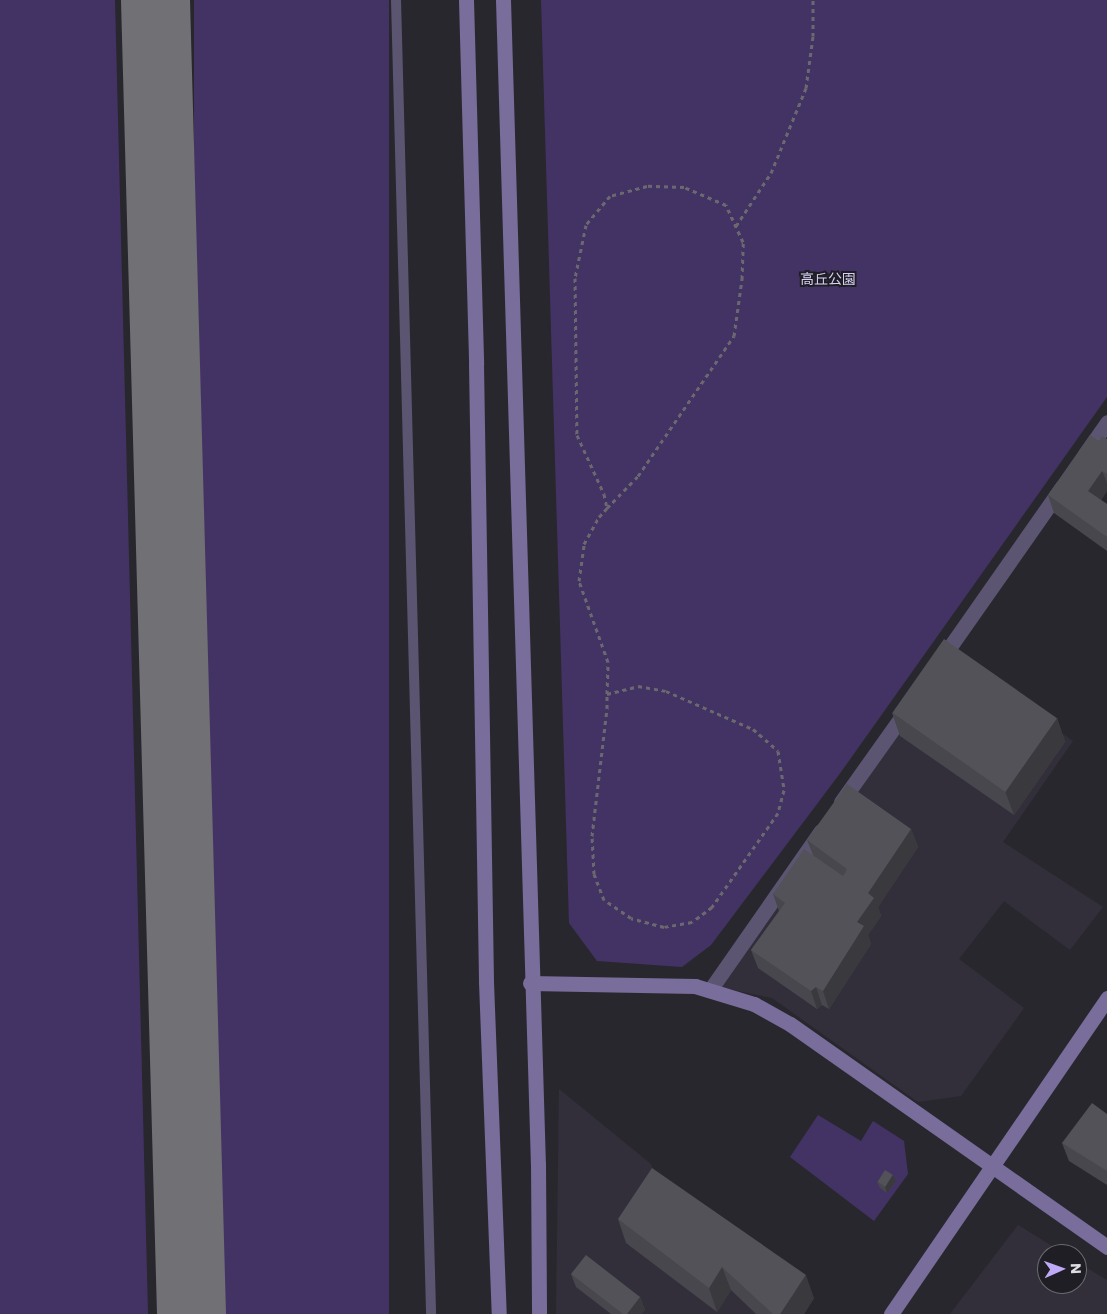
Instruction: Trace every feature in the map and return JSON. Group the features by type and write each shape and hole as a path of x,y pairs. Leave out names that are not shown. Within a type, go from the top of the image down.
{"street":[{"path":"466,0 476,364 486,982 498,1314"},
{"path":"503,0 530,983 538,1164 539,1314"},
{"path":"932,672 1106,426"},
{"path":"710,990 915,696"},
{"path":"530,983 660,983 710,990 754,1004 790,1024 1107,1247"},
{"path":"891,1314 1107,998"}],"lane":[{"path":"396,0 431,1314"}],"path":[{"path":"736,226 771,173 806,88 813,36 813,0"},
{"path":"607,694 638,686 666,691 753,729 778,751 784,790 778,813 712,907 692,922 664,927 631,918 604,900 594,874 592,836 607,694 608,662 579,581 584,544 608,508 638,476 734,336 742,279 744,242 726,205 684,187 647,186 610,196 586,226 575,278 577,435 601,485 608,508"}],"shaded area":[{"path":"951,656 1073,741 1003,842 1103,907 1070,950 1004,901 959,959 1024,1008 961,1096 918,1102 772,998 714,986"},
{"path":"559,1089 651,1164 661,1192 804,1314 556,1314"},
{"path":"1018,1225 1049,1244 1037,1244 1037,1294 1087,1294 1087,1268 1107,1280 1107,1314 950,1314"}],"green space":[{"path":"0,0 115,0 148,1314 0,1314"},
{"path":"194,0 389,0 389,1314 194,1314"},
{"name":"高丘公園","path":"541,0 1107,0 1107,397 841,772 711,945 682,967 597,961 569,923"},
{"path":"818,1115 861,1141 873,1121 904,1141 908,1174 874,1221 790,1157"}],"building":[{"path":"1090,435 1099,441 1102,436 1107,439 1107,474 1102,471 1088,491 1107,504 1107,537 1048,495"},
{"path":"944,639 1057,718 1005,792 892,713"},
{"path":"847,784 911,829 868,893 874,898 857,922 864,926 823,991 816,987 811,991 751,950 785,903 773,894 804,849 843,876 847,869 807,840"},
{"path":"1092,1103 1107,1114 1107,1171 1062,1143"},
{"path":"652,1168 806,1275 780,1314 773,1314 722,1267 709,1288 618,1219"},
{"path":"885,1170 893,1175 885,1187 878,1182"},
{"path":"586,1255 640,1297 627,1314 623,1314 571,1274"}],"taxiway":[{"path":"155,0 191,1314"}]}
